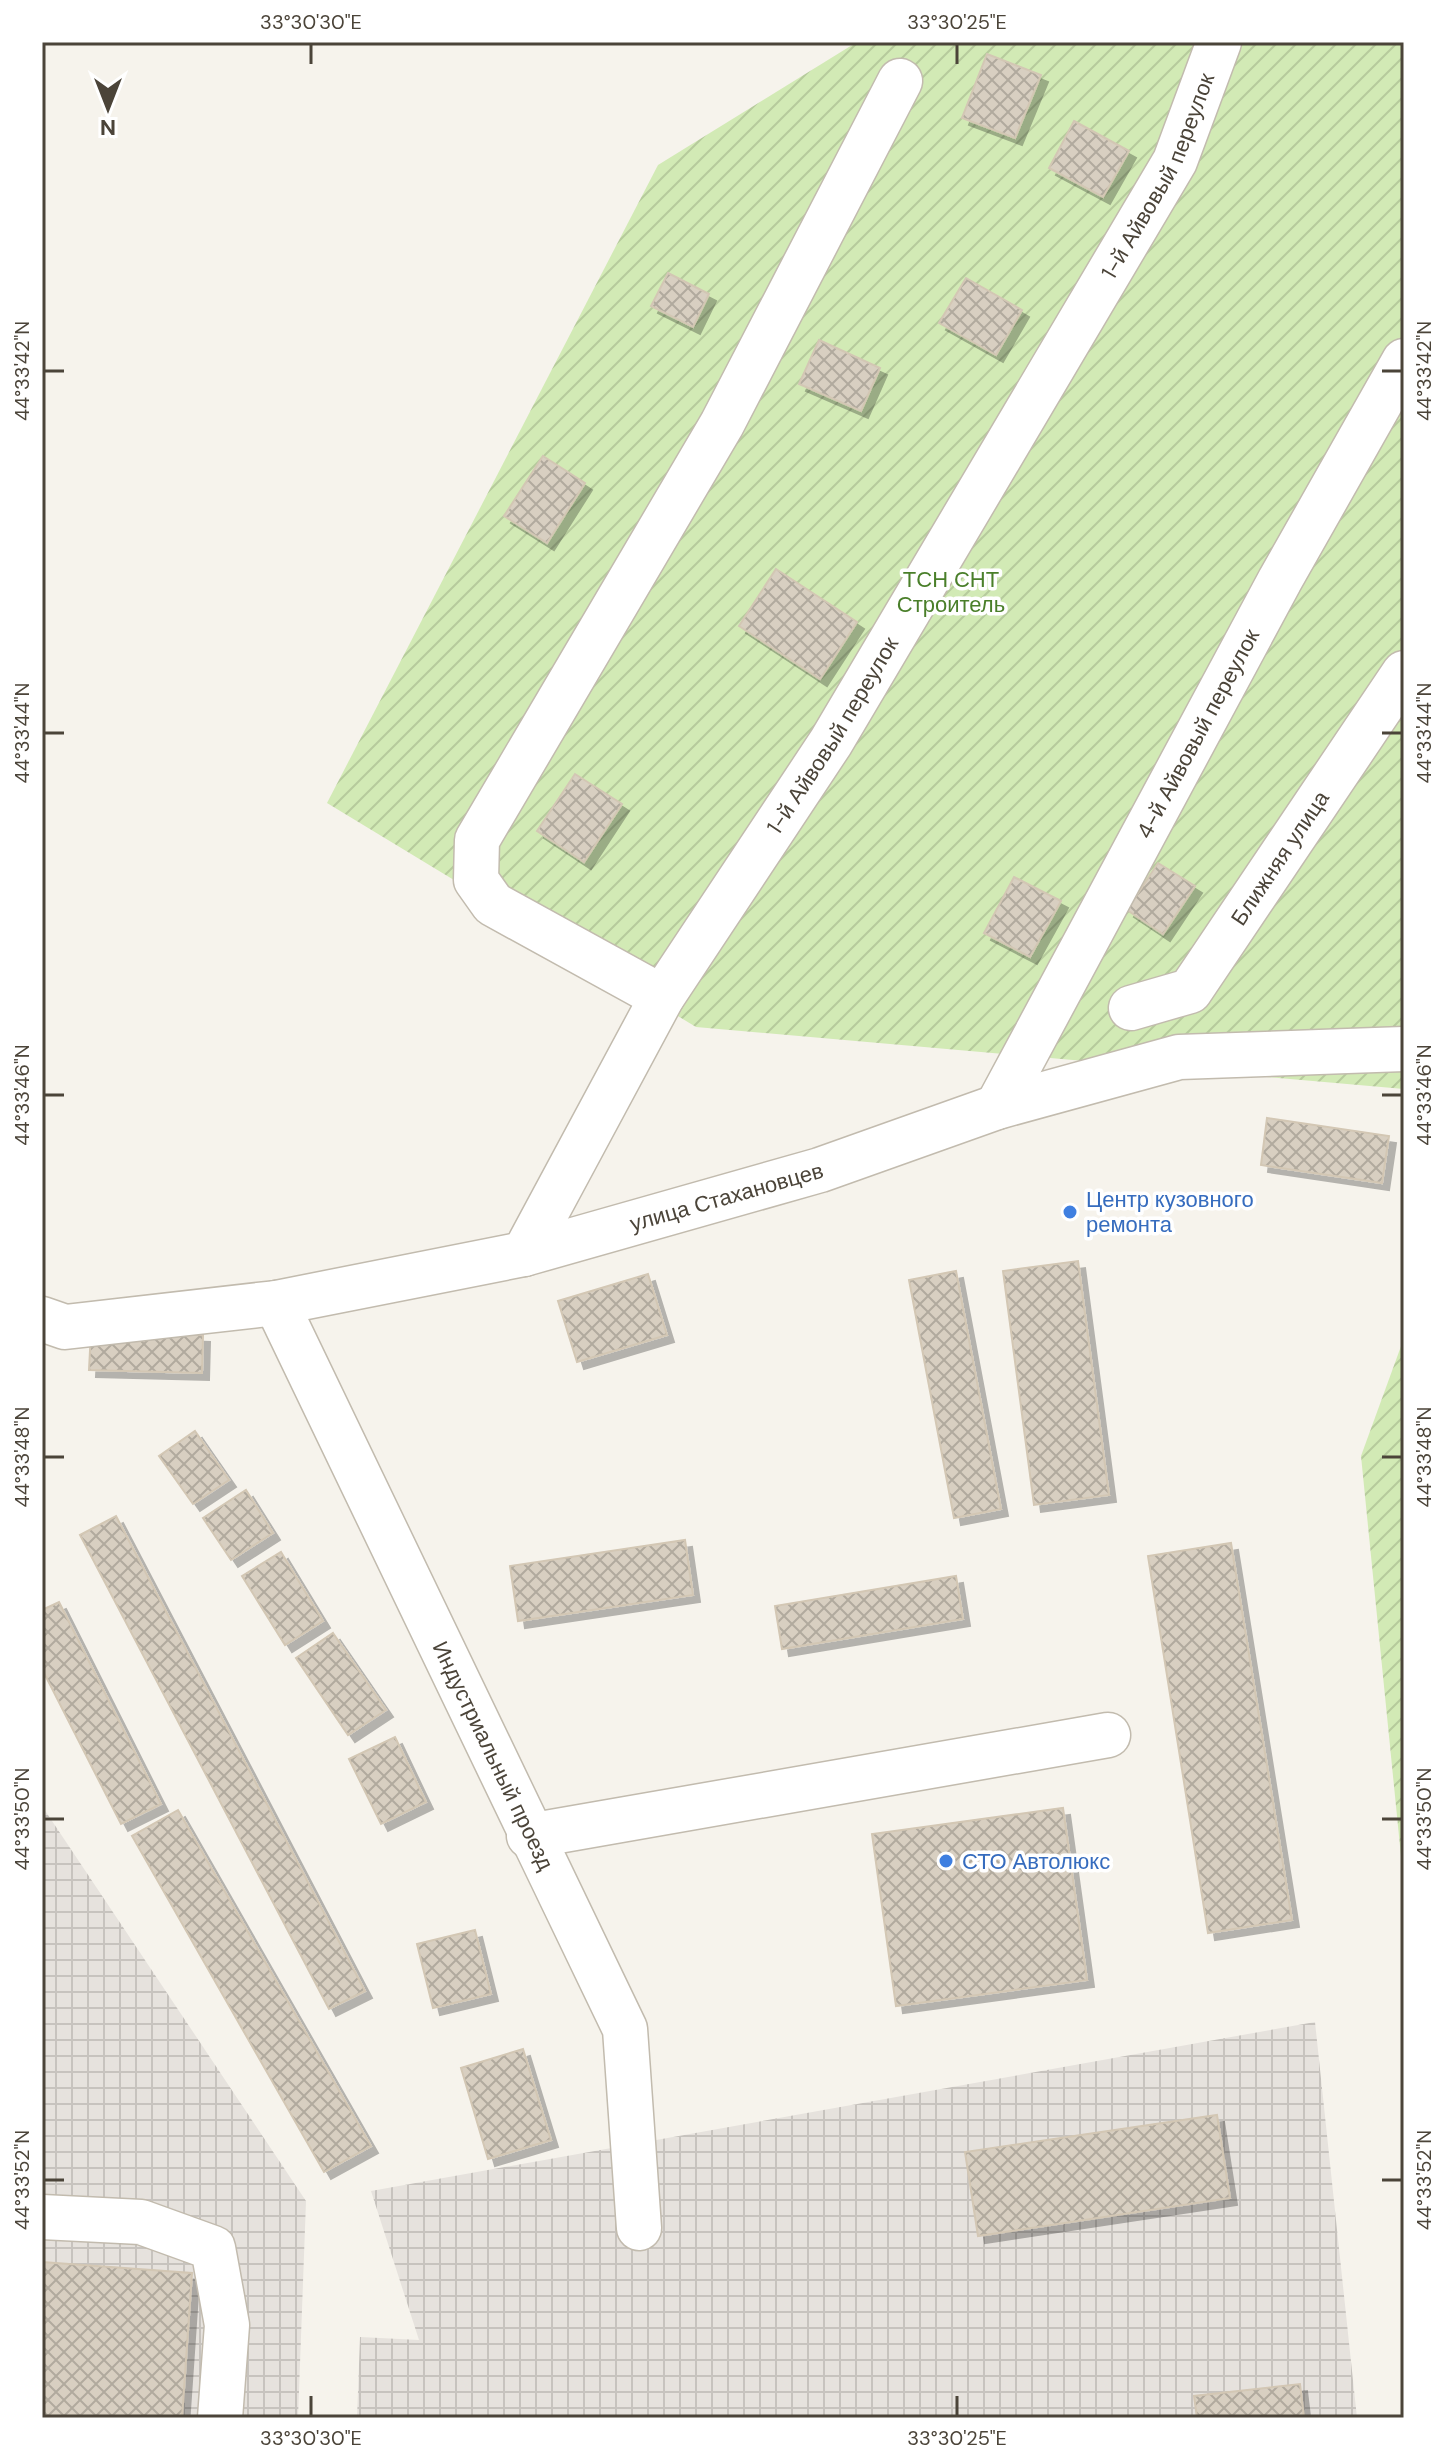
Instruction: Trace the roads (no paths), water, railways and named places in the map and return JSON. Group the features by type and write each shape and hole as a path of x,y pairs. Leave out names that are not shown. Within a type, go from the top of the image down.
{"street":[{"name":"1-й Айвовый переулок","path":"524,1254 662,997 831,742 1175,161 1219,42"},
{"path":"662,997 493,904 476,880 477,840 722,424 900,81"},
{"name":"4-й Айвовый переулок","path":"997,1107 1273,593 1404,361"},
{"name":"Ближняя улица","path":"1131,1008 1190,991 1404,673"},
{"name":"улица Стахановцев","path":"42,1319 65,1327 276,1303 524,1254 820,1170 997,1107 1179,1057 1404,1049"},
{"name":"Индустриальный проезд","path":"276,1303 529,1836 625,2029 639,2228"},
{"path":"529,1836 1108,1735"},
{"path":"42,2217 141,2222 213,2248 227,2325 220,2418"}],"place":[{"name":"Центр кузовного ремонта","path":"1070,1212"},
{"name":"СТО Автолюкс","path":"946,1861"}],"park label":[{"name":"ТСН СНТ Строитель","path":"951,592"}]}
